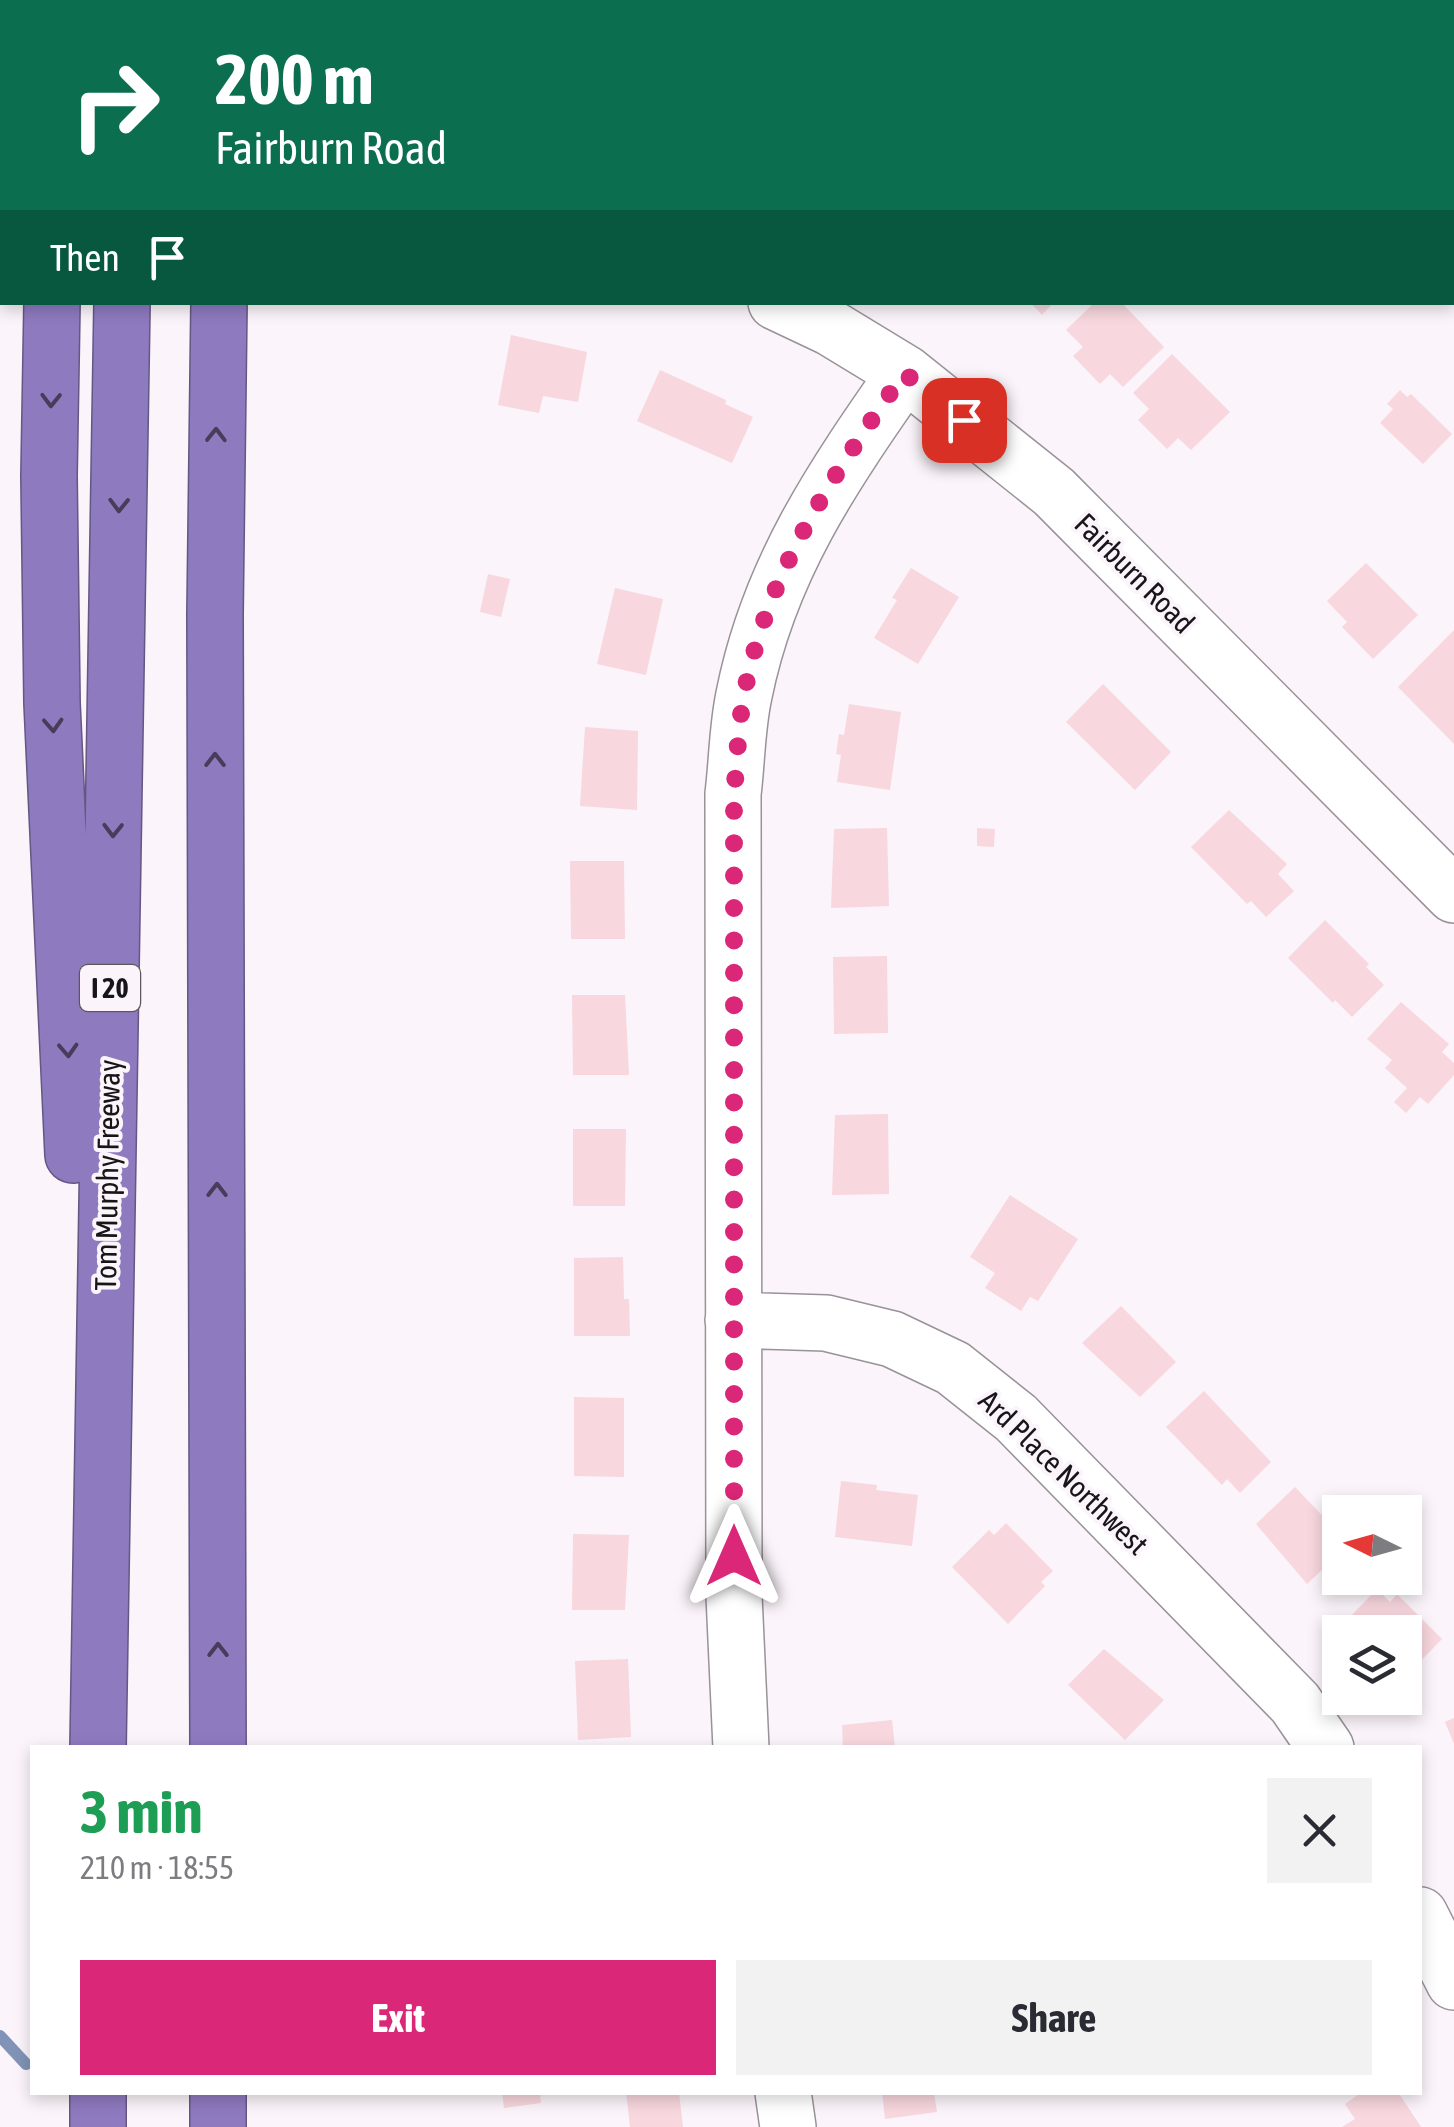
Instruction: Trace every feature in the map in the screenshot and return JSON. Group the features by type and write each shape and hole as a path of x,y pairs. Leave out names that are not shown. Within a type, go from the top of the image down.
{"highway":[{"path":"52,305 52,704 98,1672"},
{"name":"Tom Murphy Freeway","path":"98,1745 122,305"},
{"path":"218,1745 215,614 220,305"},
{"path":"98,2095 98,2127"},
{"path":"218,2095 218,2127"}],"street":[{"name":"Fairburn Road","path":"782,305 831,328 904,373 1054,492 1454,895"},
{"path":"741,1745 734,1596 734,794 744,696 765,614 794,545 838,469 904,373"},
{"name":"Ard Place Northwest","path":"733,1320 826,1323 892,1339 953,1368 1016,1418 1295,1703 1324,1745"},
{"path":"1422,1919 1454,1982"},
{"path":"783,2095 788,2127"}],"building":[{"path":"1033,305 1051,305 1042,315"},
{"path":"1092,305 1124,305 1164,347 1123,387 1110,374 1100,384 1073,356 1083,347 1066,330"},
{"path":"511,335 587,352 578,402 543,396 539,413 498,405"},
{"path":"1172,354 1230,412 1191,450 1178,438 1167,449 1138,420 1149,409 1133,393"},
{"path":"660,370 753,417 732,463 637,421"},
{"path":"1400,390 1407,397 1411,394 1452,434 1423,464 1380,423 1393,409 1387,404"},
{"path":"1366,563 1418,615 1373,659 1342,627 1347,622 1327,601"},
{"path":"911,568 959,597 918,664 874,638"},
{"path":"488,574 510,579 501,617 480,612"},
{"path":"615,588 663,599 646,675 597,664"},
{"path":"1454,630 1454,744 1398,687"},
{"path":"1103,684 1171,752 1135,790 1066,722"},
{"path":"849,704 901,712 890,790 837,782 839,734 844,735"},
{"path":"585,727 638,731 637,810 580,806"},
{"path":"1229,810 1287,864 1278,874 1294,891 1266,917 1251,901 1247,904 1191,847"},
{"path":"887,828 889,906 831,908 834,829"},
{"path":"977,828 995,829 994,847 977,846"},
{"path":"570,861 624,861 625,939 571,939"},
{"path":"1325,920 1369,964 1366,967 1384,985 1352,1017 1288,958"},
{"path":"887,956 888,1033 834,1034 833,957"},
{"path":"572,995 625,995 629,1075 573,1075"},
{"path":"1401,1002 1449,1044 1442,1052 1454,1063 1454,1075 1428,1104 1420,1097 1406,1113 1394,1102 1407,1088 1385,1068 1392,1060 1367,1039"},
{"path":"888,1114 889,1194 832,1195 835,1115"},
{"path":"573,1129 626,1129 625,1206 573,1206"},
{"path":"1010,1195 1078,1239 1038,1301 1030,1297 1021,1311 985,1288 995,1273 970,1257"},
{"path":"623,1257 630,1336 574,1336 574,1258"},
{"path":"1121,1306 1176,1362 1140,1397 1082,1343"},
{"path":"1204,1391 1271,1462 1240,1493 1227,1479 1222,1485 1166,1427"},
{"path":"574,1397 624,1398 624,1477 574,1476"},
{"path":"841,1481 918,1495 912,1546 835,1537"},
{"path":"1295,1487 1322,1515 1322,1570 1307,1584 1256,1524"},
{"path":"1006,1523 1053,1571 1041,1582 1045,1586 1008,1624 952,1567 989,1530 994,1535"},
{"path":"573,1534 629,1535 625,1610 572,1610"},
{"path":"1371,1595 1383,1595 1390,1602 1398,1595 1418,1615 1352,1615"},
{"path":"1422,1619 1442,1639 1422,1660"},
{"path":"1104,1649 1164,1700 1125,1740 1068,1685"},
{"path":"628,1659 631,1737 578,1740 575,1661"},
{"path":"1454,1718 1454,1744 1445,1722"},
{"path":"892,1720 895,1745 843,1745 842,1725"},
{"path":"502,2095 540,2095 541,2103 504,2108"},
{"path":"626,2095 679,2095 683,2127 630,2127"},
{"path":"882,2095 934,2095 937,2112 885,2119"},
{"path":"1358,2095 1400,2095 1421,2127 1342,2127 1355,2119 1345,2104"}],"waterway":[{"path":"0,2036 26,2064"}],"route":[{"path":"734,1556 734,794 744,696 765,614 794,545 838,469 904,373 964,420"}]}
